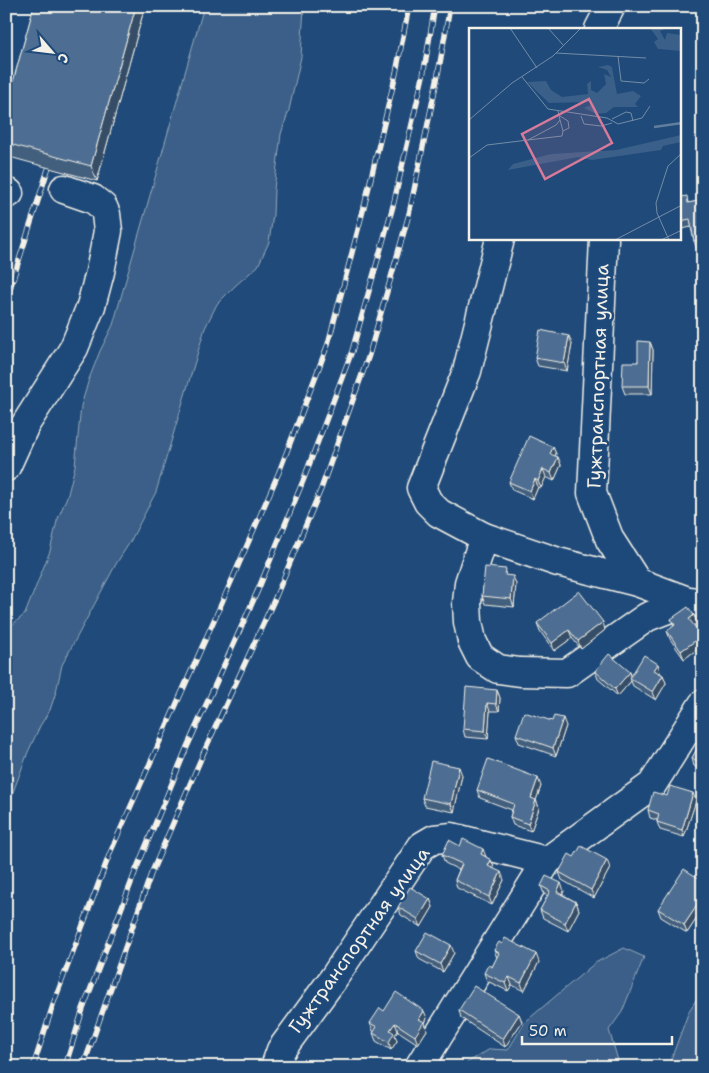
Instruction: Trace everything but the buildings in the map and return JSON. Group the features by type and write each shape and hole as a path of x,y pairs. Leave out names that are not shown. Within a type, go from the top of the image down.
{"street":[{"path":"6,84 24,6"},
{"path":"600,28 611,6"},
{"path":"6,466 25,425 74,348 91,306 100,272 108,231 106,214 103,207 93,199 64,189"},
{"path":"500,240 467,372 421,488 428,502 439,513 484,537 558,562 637,582 695,601"},
{"name":"Гужтранспортная улица","path":"604,240 592,493 610,540 637,582"},
{"path":"484,537 468,583 466,603 468,622 472,641 480,657 498,669 520,672 567,673 647,617 695,601"},
{"path":"419,1067 548,861 652,785 703,704"},
{"name":"Гужтранспортная улица","path":"275,1067 280,1050 333,979 422,846 434,839 452,837 548,861"}],"shaded area":[{"path":"204,6 304,6 301,57 289,110 281,134 269,242 258,266 217,304 205,328 156,492 62,665 50,710 28,752 6,811 6,630 25,614 50,551 57,521 68,494 75,466 81,406 100,351 113,325"},
{"path":"624,948 644,957 622,1012 609,1030 620,1067 463,1067 490,1049 508,1050 525,1022 595,963"},
{"path":"703,989 703,1067 659,1067 670,1062 689,1011"}],"railway":[{"path":"33,1067 54,1002 110,853 279,472 328,344 365,203 396,73 409,6"},
{"path":"65,1067 83,1009 136,870 187,747 258,590 303,481 352,351 393,206 423,76 435,6"},
{"path":"83,1067 151,874 203,754 276,596 321,489 369,355 409,214 437,80 450,6"},
{"path":"6,301 51,160"}]}
